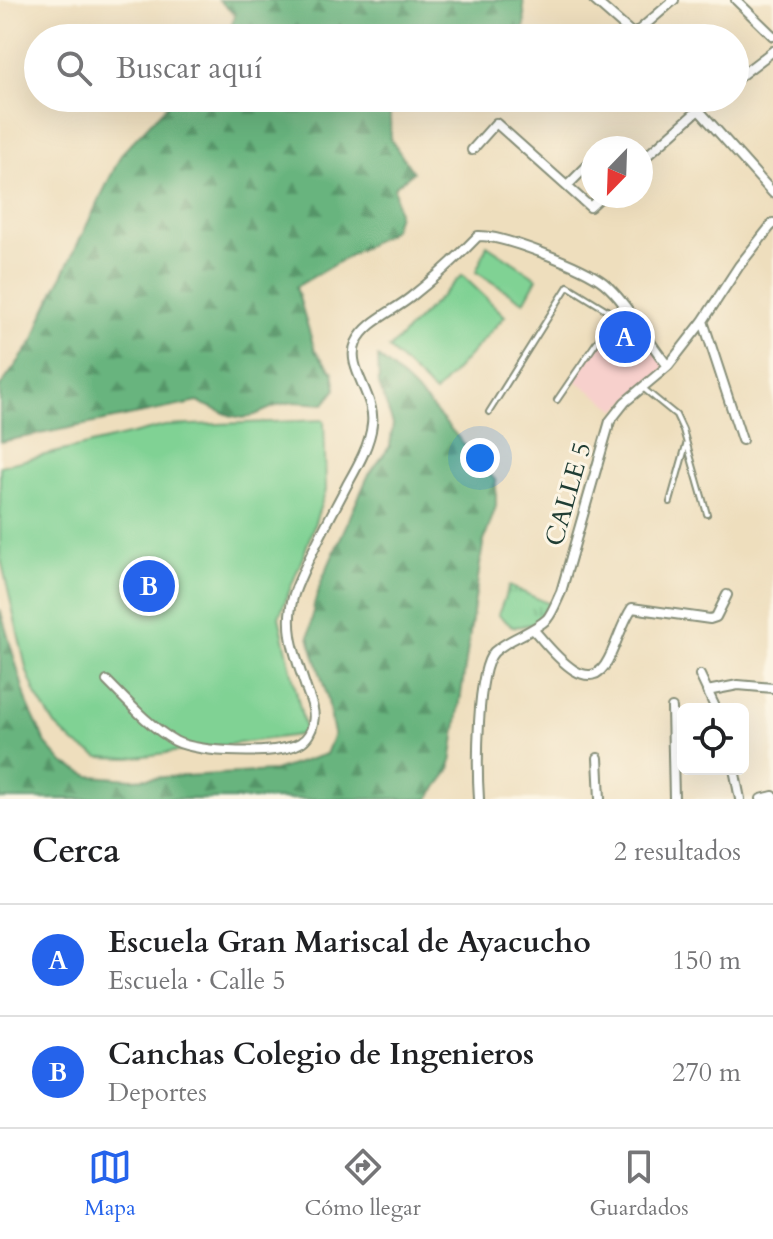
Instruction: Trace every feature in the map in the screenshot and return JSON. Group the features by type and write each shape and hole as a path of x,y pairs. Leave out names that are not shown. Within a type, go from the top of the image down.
{"street":[{"path":"594,0 620,24"},
{"path":"648,24 674,0"},
{"path":"736,0 773,36"},
{"path":"749,69 773,51"},
{"path":"653,150 694,112"},
{"path":"700,112 773,193"},
{"path":"472,150 496,123 581,199"},
{"path":"567,186 581,172"},
{"name":"CALLE 5","path":"479,799 480,704 486,666 493,653 548,618 561,592 610,421 625,402 668,366 773,223"},
{"path":"107,681 144,718 187,746 271,750 303,742 314,722 314,709 291,645 290,620 294,595 359,462 372,426 370,397 354,360 355,344 365,329 440,274 478,236 509,241 604,283 668,366"},
{"path":"703,321 742,440"},
{"path":"533,629 568,666 581,675 593,675 603,670 635,607 710,619 716,617 727,595"},
{"path":"700,675 713,703"},
{"path":"707,691 738,685 773,688"},
{"path":"672,708 674,799"},
{"path":"598,758 600,799"},
{"path":"735,775 740,799"},
{"path":"761,799 773,796"}],"lane":[{"path":"489,412 568,286 615,315"},
{"path":"557,400 622,305"},
{"path":"643,389 676,415 707,514"},
{"path":"670,502 686,442"}],"shaded area":[{"path":"625,308 668,366 617,410 572,378"}],"green space":[{"path":"219,0 523,0 525,24 232,24 235,15"},
{"path":"161,112 390,112 391,140 413,172 394,187 398,214 393,230 296,287 315,351 333,372 336,389 324,404 294,402 242,418 198,402 0,442 0,387 34,340 42,317 122,153"},
{"path":"487,245 537,278 524,302 476,272"},
{"path":"462,275 505,316 435,393 389,349"},
{"path":"378,357 425,400 496,481 496,506 483,544 450,770 428,799 0,799 0,609 28,705 46,744 63,763 90,776 132,779 274,771 326,754 334,734 327,696 309,637 321,582 368,476 390,446 393,424 379,385"},
{"path":"324,420 326,490 279,617 306,734 130,758 99,757 75,744 55,725 27,672 0,555 0,466 165,426"},
{"path":"509,586 550,604 540,620 513,627 498,615"}],"place":[{"name":"Escuela Gran Mariscal de Ayacucho","path":"625,337"},
{"name":"Canchas Colegio de Ingenieros","path":"149,586"}]}
